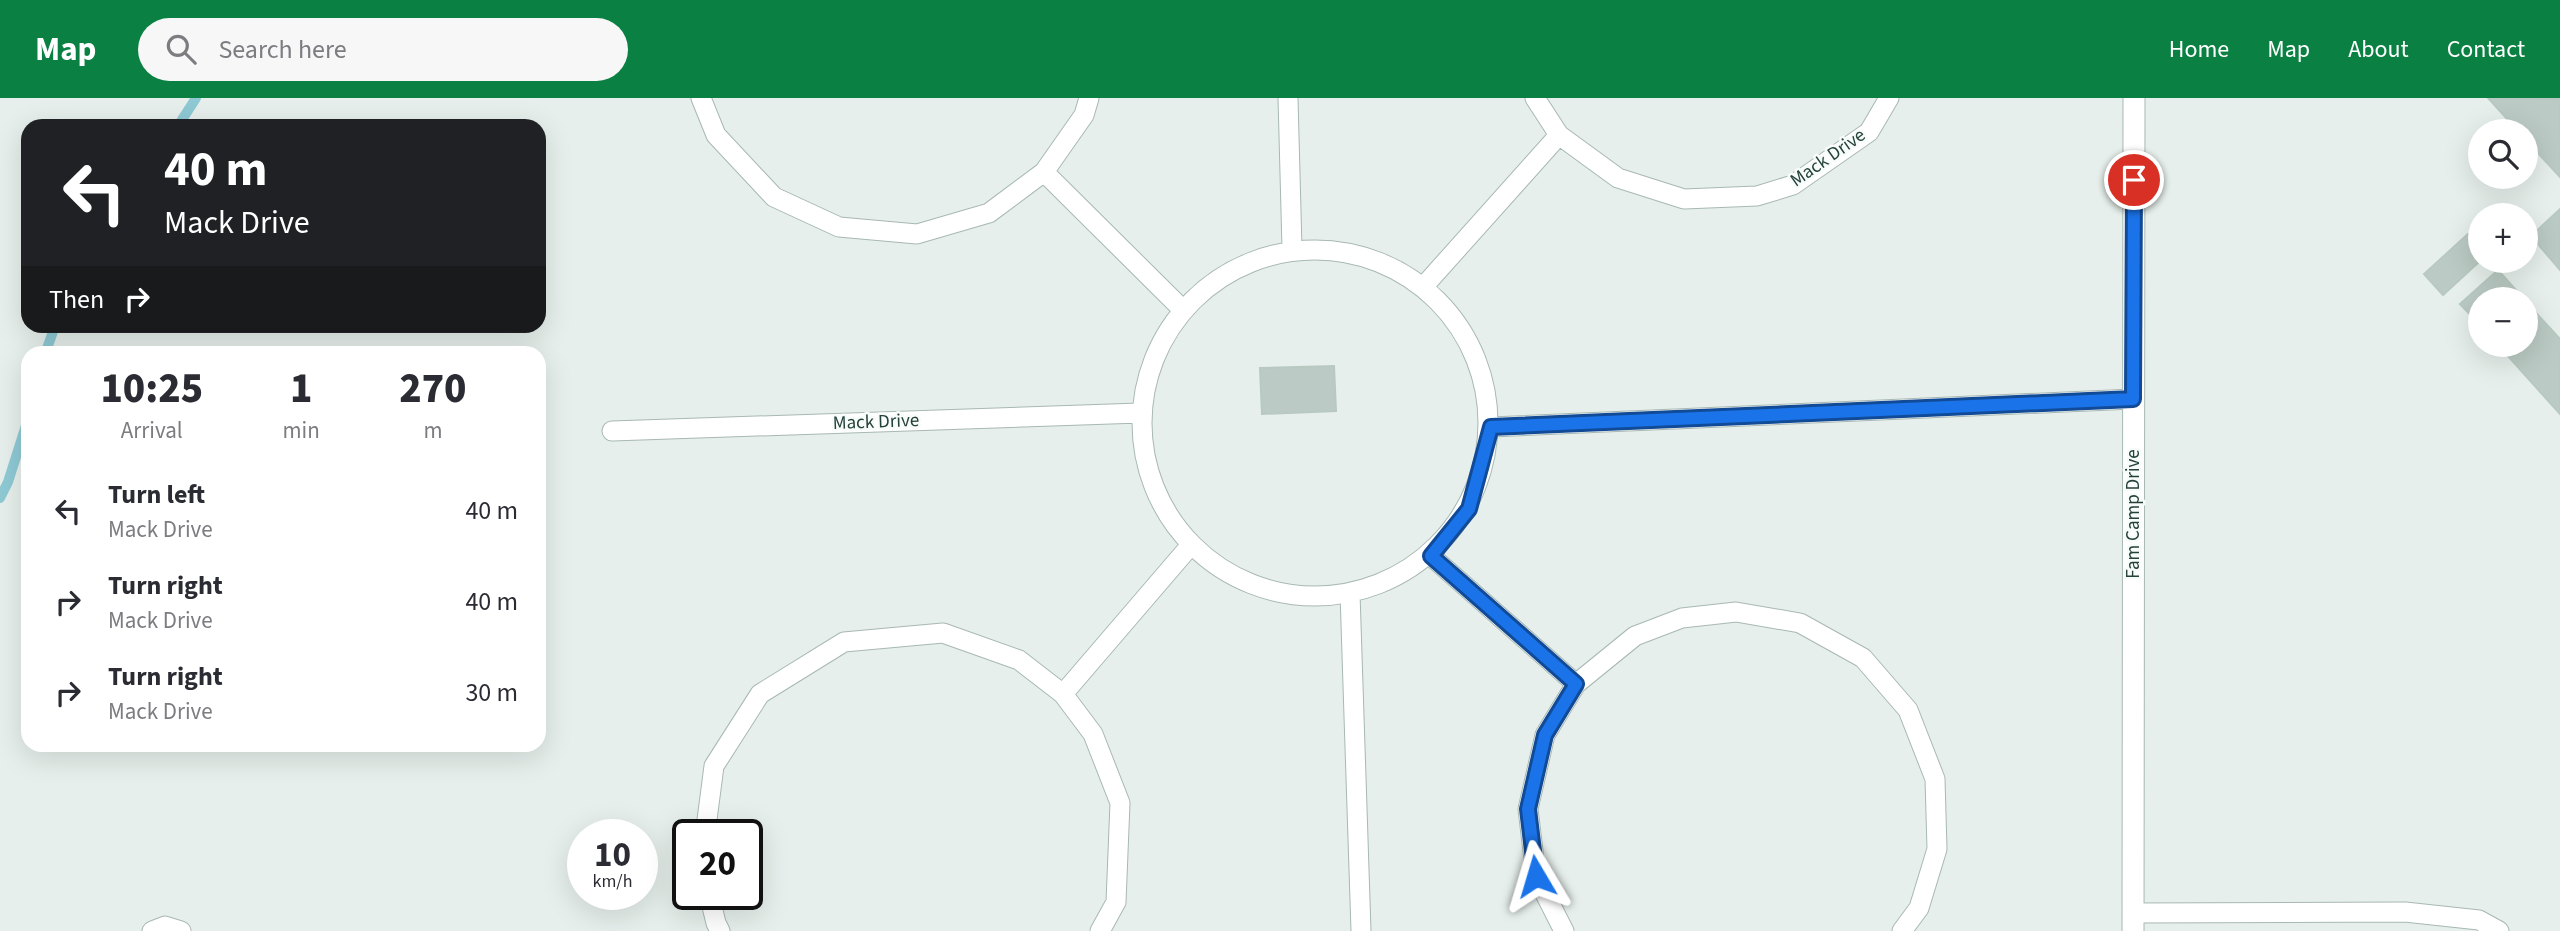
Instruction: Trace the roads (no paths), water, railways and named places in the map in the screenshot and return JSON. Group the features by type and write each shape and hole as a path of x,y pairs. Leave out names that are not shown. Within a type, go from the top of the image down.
{"street":[{"name":"Fam Camp Drive","path":"2133,922 2134,98"}],"lane":[{"path":"701,98 716,135 774,197 839,227 917,234 989,213 1044,172 1084,115 1088,98"},
{"path":"1288,98 1292,249"},
{"name":"Mack Drive","path":"1535,98 1559,135 1618,178 1684,199 1757,196 1793,185 1868,132 1889,98"},
{"path":"1424,286 1559,135"},
{"path":"1044,172 1182,309"},
{"path":"1292,249 1370,257 1424,286 1452,313 1481,367 1491,427 1469,509 1431,556 1368,591 1307,599 1240,582 1190,546 1147,473 1140,413 1151,361 1182,309 1234,268 1292,249"},
{"path":"1491,427 2133,399"},
{"name":"Mack Drive","path":"612,431 1140,413"},
{"path":"1062,694 1190,546"},
{"path":"1431,556 1576,684"},
{"path":"1350,593 1362,931"},
{"path":"1564,931 1536,876 1528,809 1545,735 1576,684 1635,636 1682,618 1735,612 1800,623 1863,658 1908,710 1935,779 1937,849 1919,908 1902,931"},
{"path":"707,819 713,766 760,694 844,642 943,633 1019,660 1062,694 1093,734 1120,803 1116,902 1100,931"},
{"path":"713,910 720,931"},
{"path":"2133,922 2405,912 2479,920 2499,931"},
{"path":"152,931 165,926 181,931"}],"waterway":[{"path":"182,119 196,98"},
{"path":"48,346 52,333"},
{"path":"0,498 21,441"}]}
